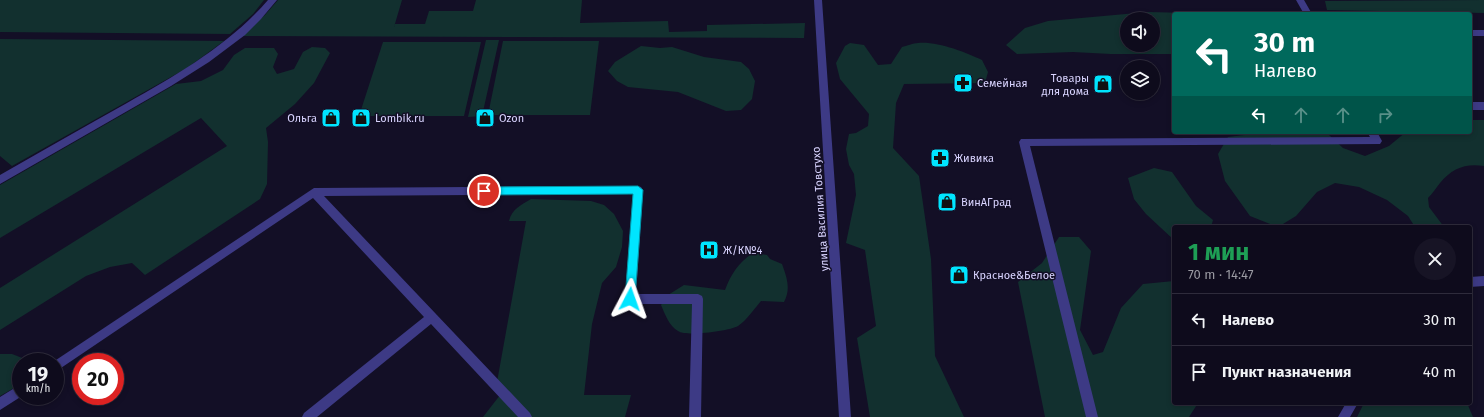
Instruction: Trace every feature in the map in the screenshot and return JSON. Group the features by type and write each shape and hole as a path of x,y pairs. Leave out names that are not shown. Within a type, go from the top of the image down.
{"street":[{"path":"0,180 191,70 236,38 260,16 273,0"},
{"name":"улица Василия Товстухо","path":"818,0 845,417"},
{"path":"1300,0 1307,12"},
{"path":"1472,33 1484,33"},
{"path":"1472,106 1484,106"},
{"path":"1092,417 1024,142 1377,141 1373,134"},
{"path":"64,361 314,192 638,190 630,299 698,299 695,417"},
{"path":"314,192 526,417"},
{"path":"1472,282 1484,281"},
{"path":"308,417 432,317"},
{"path":"0,404 12,396"},
{"path":"1344,417 1351,405"}],"green space":[{"path":"0,0 264,0 253,14 230,34 0,32"},
{"path":"278,0 402,0 394,27 395,24 425,24 429,11 473,11 476,0 582,0 580,23 668,21 669,32 707,31 707,25 805,23 804,38 240,36 265,15"},
{"path":"1484,0 1484,13 1327,10 1325,1"},
{"path":"1160,12 1172,13 1172,54 1111,54 1073,52 1017,54 1006,45 1025,28 1048,21 1120,15 1120,52 1160,52"},
{"path":"0,39 224,41 187,68 12,166 0,156"},
{"path":"486,40 499,40 482,116 468,117"},
{"path":"503,41 599,41 590,115 488,115"},
{"path":"383,42 481,42 464,116 359,116"},
{"path":"850,43 864,45 878,65 891,64 902,47 914,43 942,45 982,60 988,72 985,83 904,84 896,103 893,148 919,176 931,259 935,356 964,417 870,417 857,338 876,326 865,250 846,243 856,195 854,174 849,165 846,149 849,134 856,133 868,126 869,114 840,79 836,63 845,46"},
{"path":"641,46 660,48 672,47 704,57 741,62 749,69 755,81 752,99 741,110 726,111 678,92 628,87 617,81 608,71 615,62"},
{"path":"312,47 325,48 330,53 314,83 295,104 266,128 268,142 267,184 260,199 145,275 132,263 110,267 86,276 0,330 0,288 227,146 201,118 0,238 0,185 176,84 201,81 223,70 234,55 245,48 274,48 278,54 273,67 277,74 294,69 303,52"},
{"path":"1472,120 1484,120 1484,166 1471,165 1454,170 1428,198 1429,207 1442,225 1414,225 1408,216 1387,200 1359,187 1335,183 1317,192 1296,216 1281,225 1273,225 1250,216 1225,181 1218,154 1228,137 1253,134 1329,135 1343,148 1365,156 1389,146 1404,134 1472,134"},
{"path":"1154,168 1172,172 1196,206 1213,220 1212,225 1172,225 1172,238 1146,214 1134,199 1128,178"},
{"path":"531,199 591,201 604,205 614,214 623,231 622,247 616,267 602,283 592,324 584,395 631,395 625,417 483,417 504,390 497,382 526,221 509,221 512,213 520,205"},
{"path":"1059,237 1079,237 1091,251 1080,330 1093,355 1103,352 1121,308 1143,284 1172,281 1172,405 1197,405 1189,417 1045,417 1018,282 1042,263"},
{"path":"753,253 767,255 770,259 782,264 787,279 788,288 784,302 761,301 741,324 726,330 708,333 683,333 672,326 661,305 668,295 684,285 725,290 736,269"},
{"path":"0,354 12,354 12,389 0,396"},
{"path":"1363,405 1468,405 1473,417 1357,417"}],"place":[{"name":"Семейная","path":"963,83"},
{"name":"Товары для дома","path":"1103,84"},
{"name":"Ольга","path":"331,118"},
{"name":"Lombik.ru","path":"361,118"},
{"name":"Ozon","path":"485,118"},
{"name":"Живика","path":"940,158"},
{"name":"ВинАГрад","path":"947,202"},
{"name":"Ж/К№4","path":"709,250"},
{"name":"Красное&Белое","path":"959,275"}],"route":[{"path":"484,191 638,190 630,299"}]}
